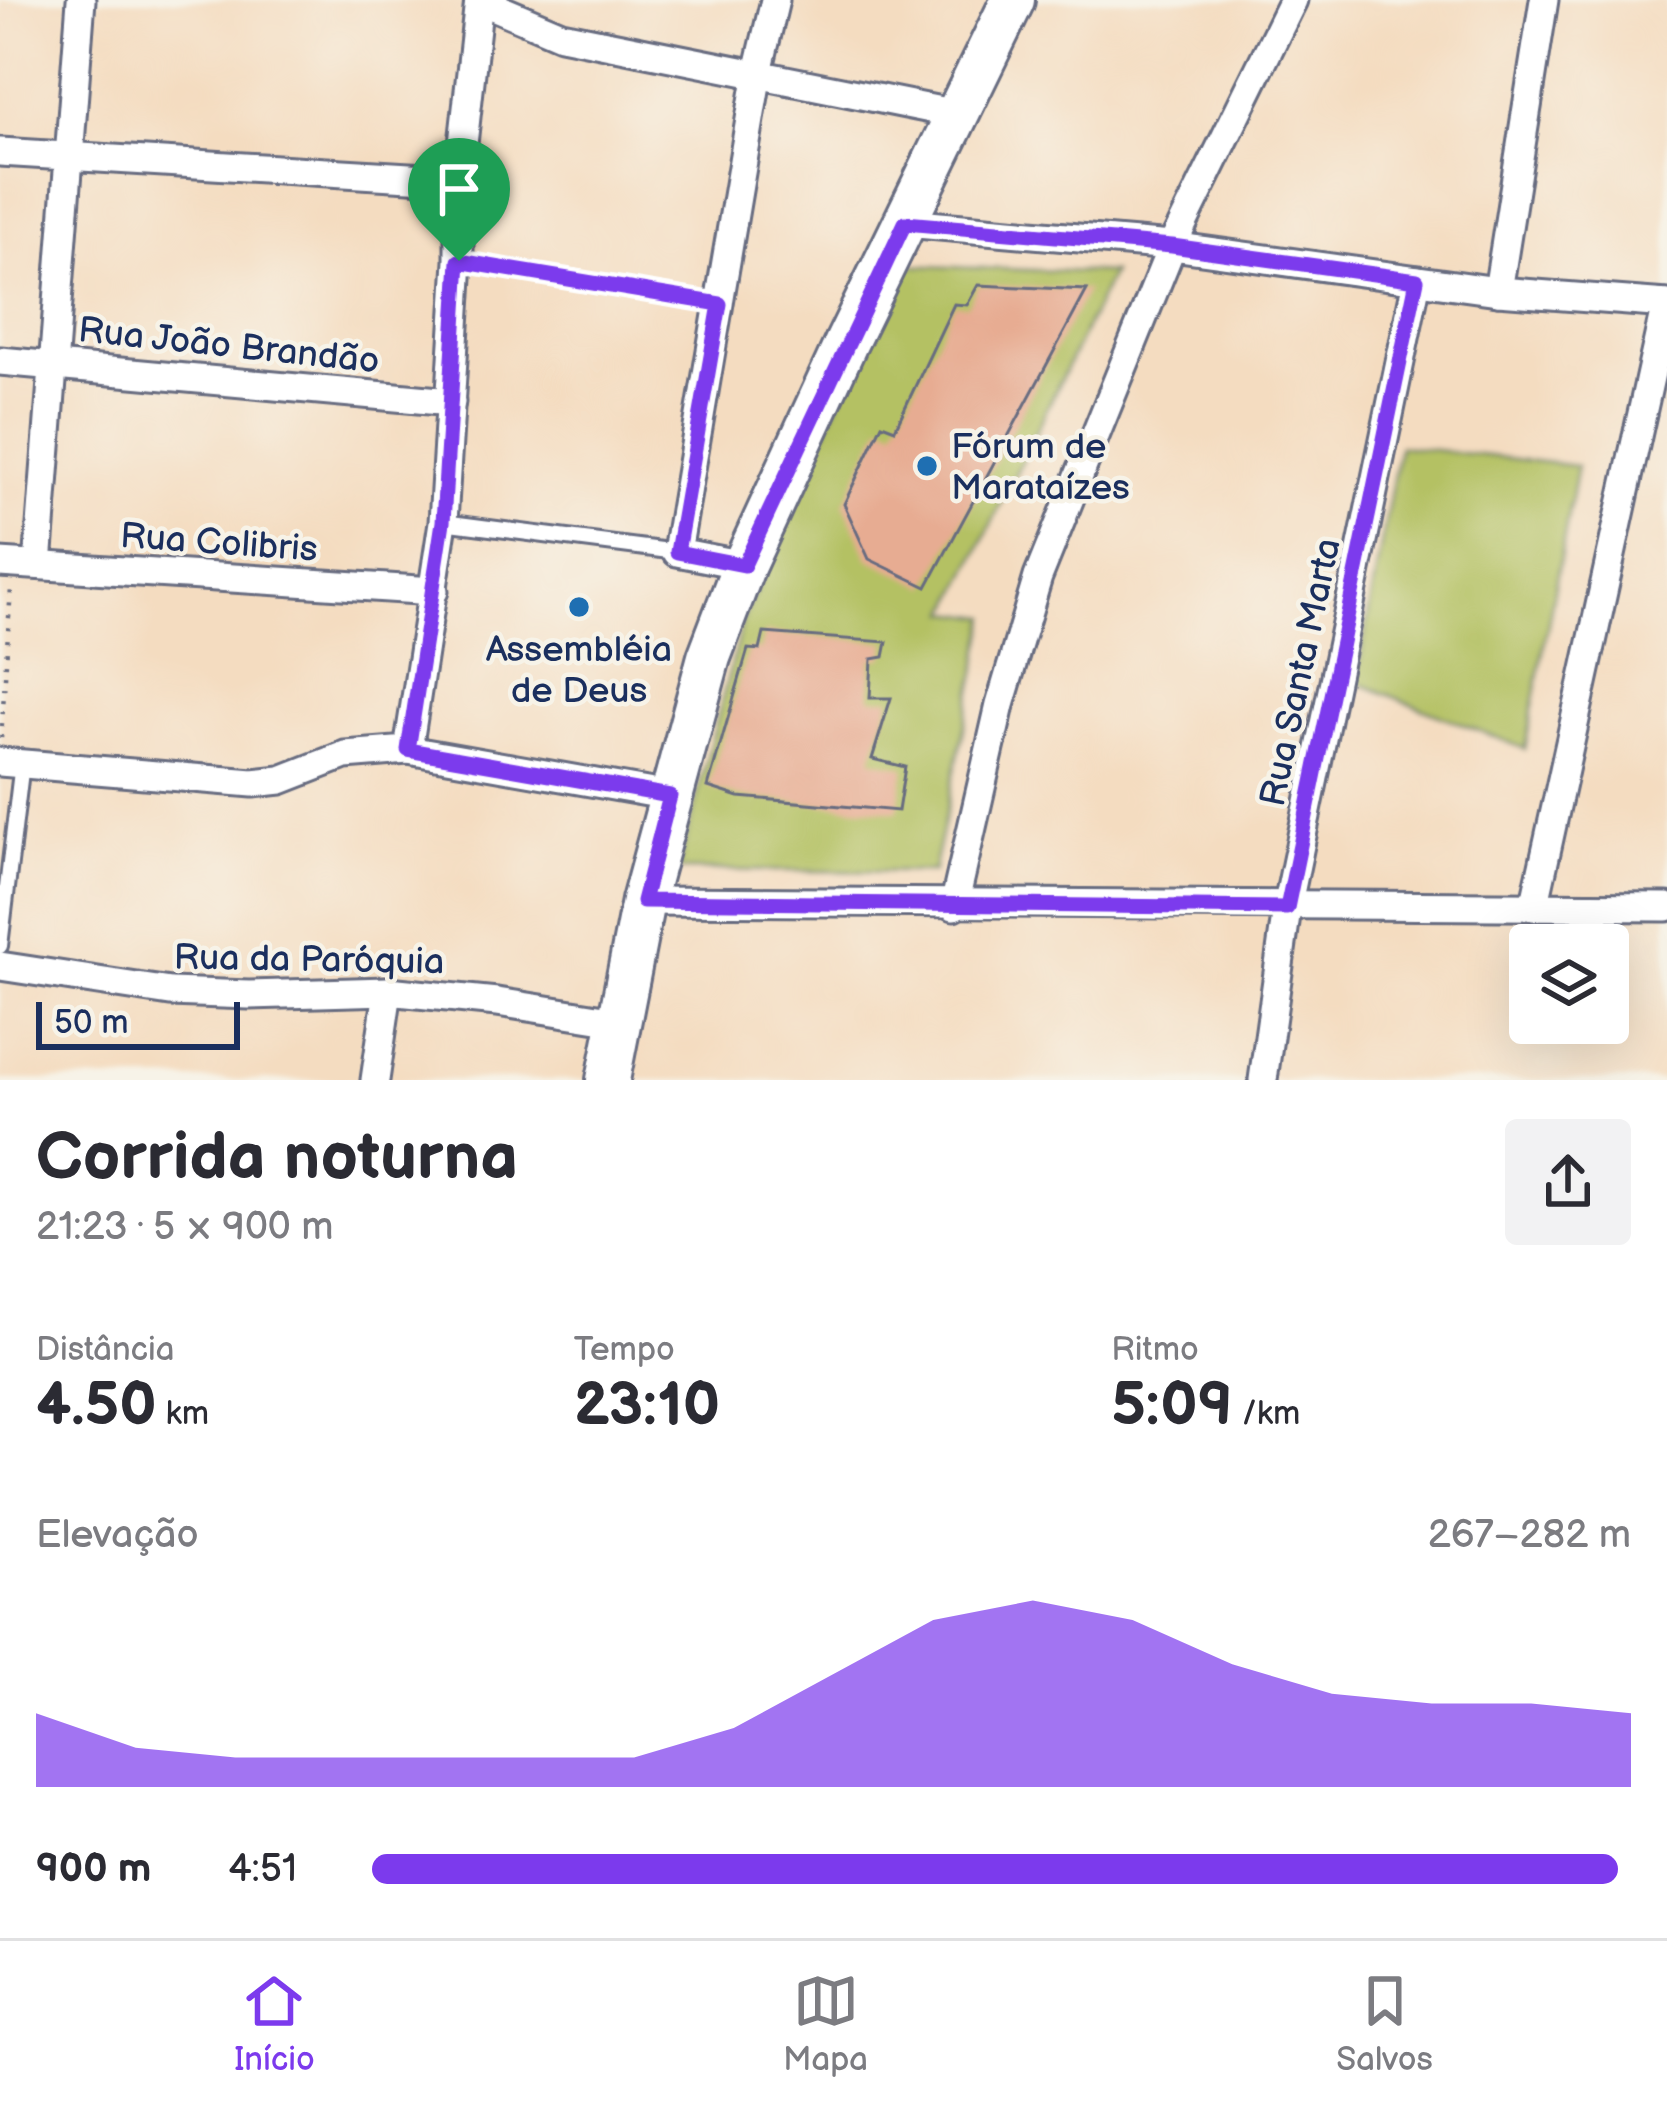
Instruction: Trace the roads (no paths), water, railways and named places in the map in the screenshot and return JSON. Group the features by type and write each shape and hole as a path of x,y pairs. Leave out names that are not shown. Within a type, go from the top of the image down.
{"main road":[{"path":"608,1080 643,901 709,657 744,565 1013,0"}],"street":[{"path":"17,564 56,364 81,0"},
{"path":"408,750 443,522 459,261 459,180 479,0 562,34 956,114"},
{"path":"744,565 677,552 758,72 775,0"},
{"path":"954,906 1024,620 1172,246 1293,0"},
{"path":"1498,291 1544,0"},
{"path":"0,152 459,180"},
{"path":"905,223 1172,246 1498,291 1667,304 1534,908"},
{"name":"Rua Santa Marta","path":"1263,1080 1287,908 1417,280"},
{"name":"Rua João Brandão","path":"0,361 452,402"},
{"name":"Rua Colibris","path":"17,564 434,591"},
{"path":"7,757 253,783 281,780 345,755 408,750 670,796"},
{"path":"643,901 1667,907"},
{"name":"Rua da Paróquia","path":"0,966 190,993 388,991 617,1021"},
{"path":"375,1080 388,991"}],"lane":[{"path":"459,261 720,304"},
{"path":"443,522 677,552"},
{"path":"0,946 7,757"}],"place":[{"name":"Fórum de Marataízes","path":"927,466"},
{"name":"Assembléia de Deus","path":"579,607"}]}
